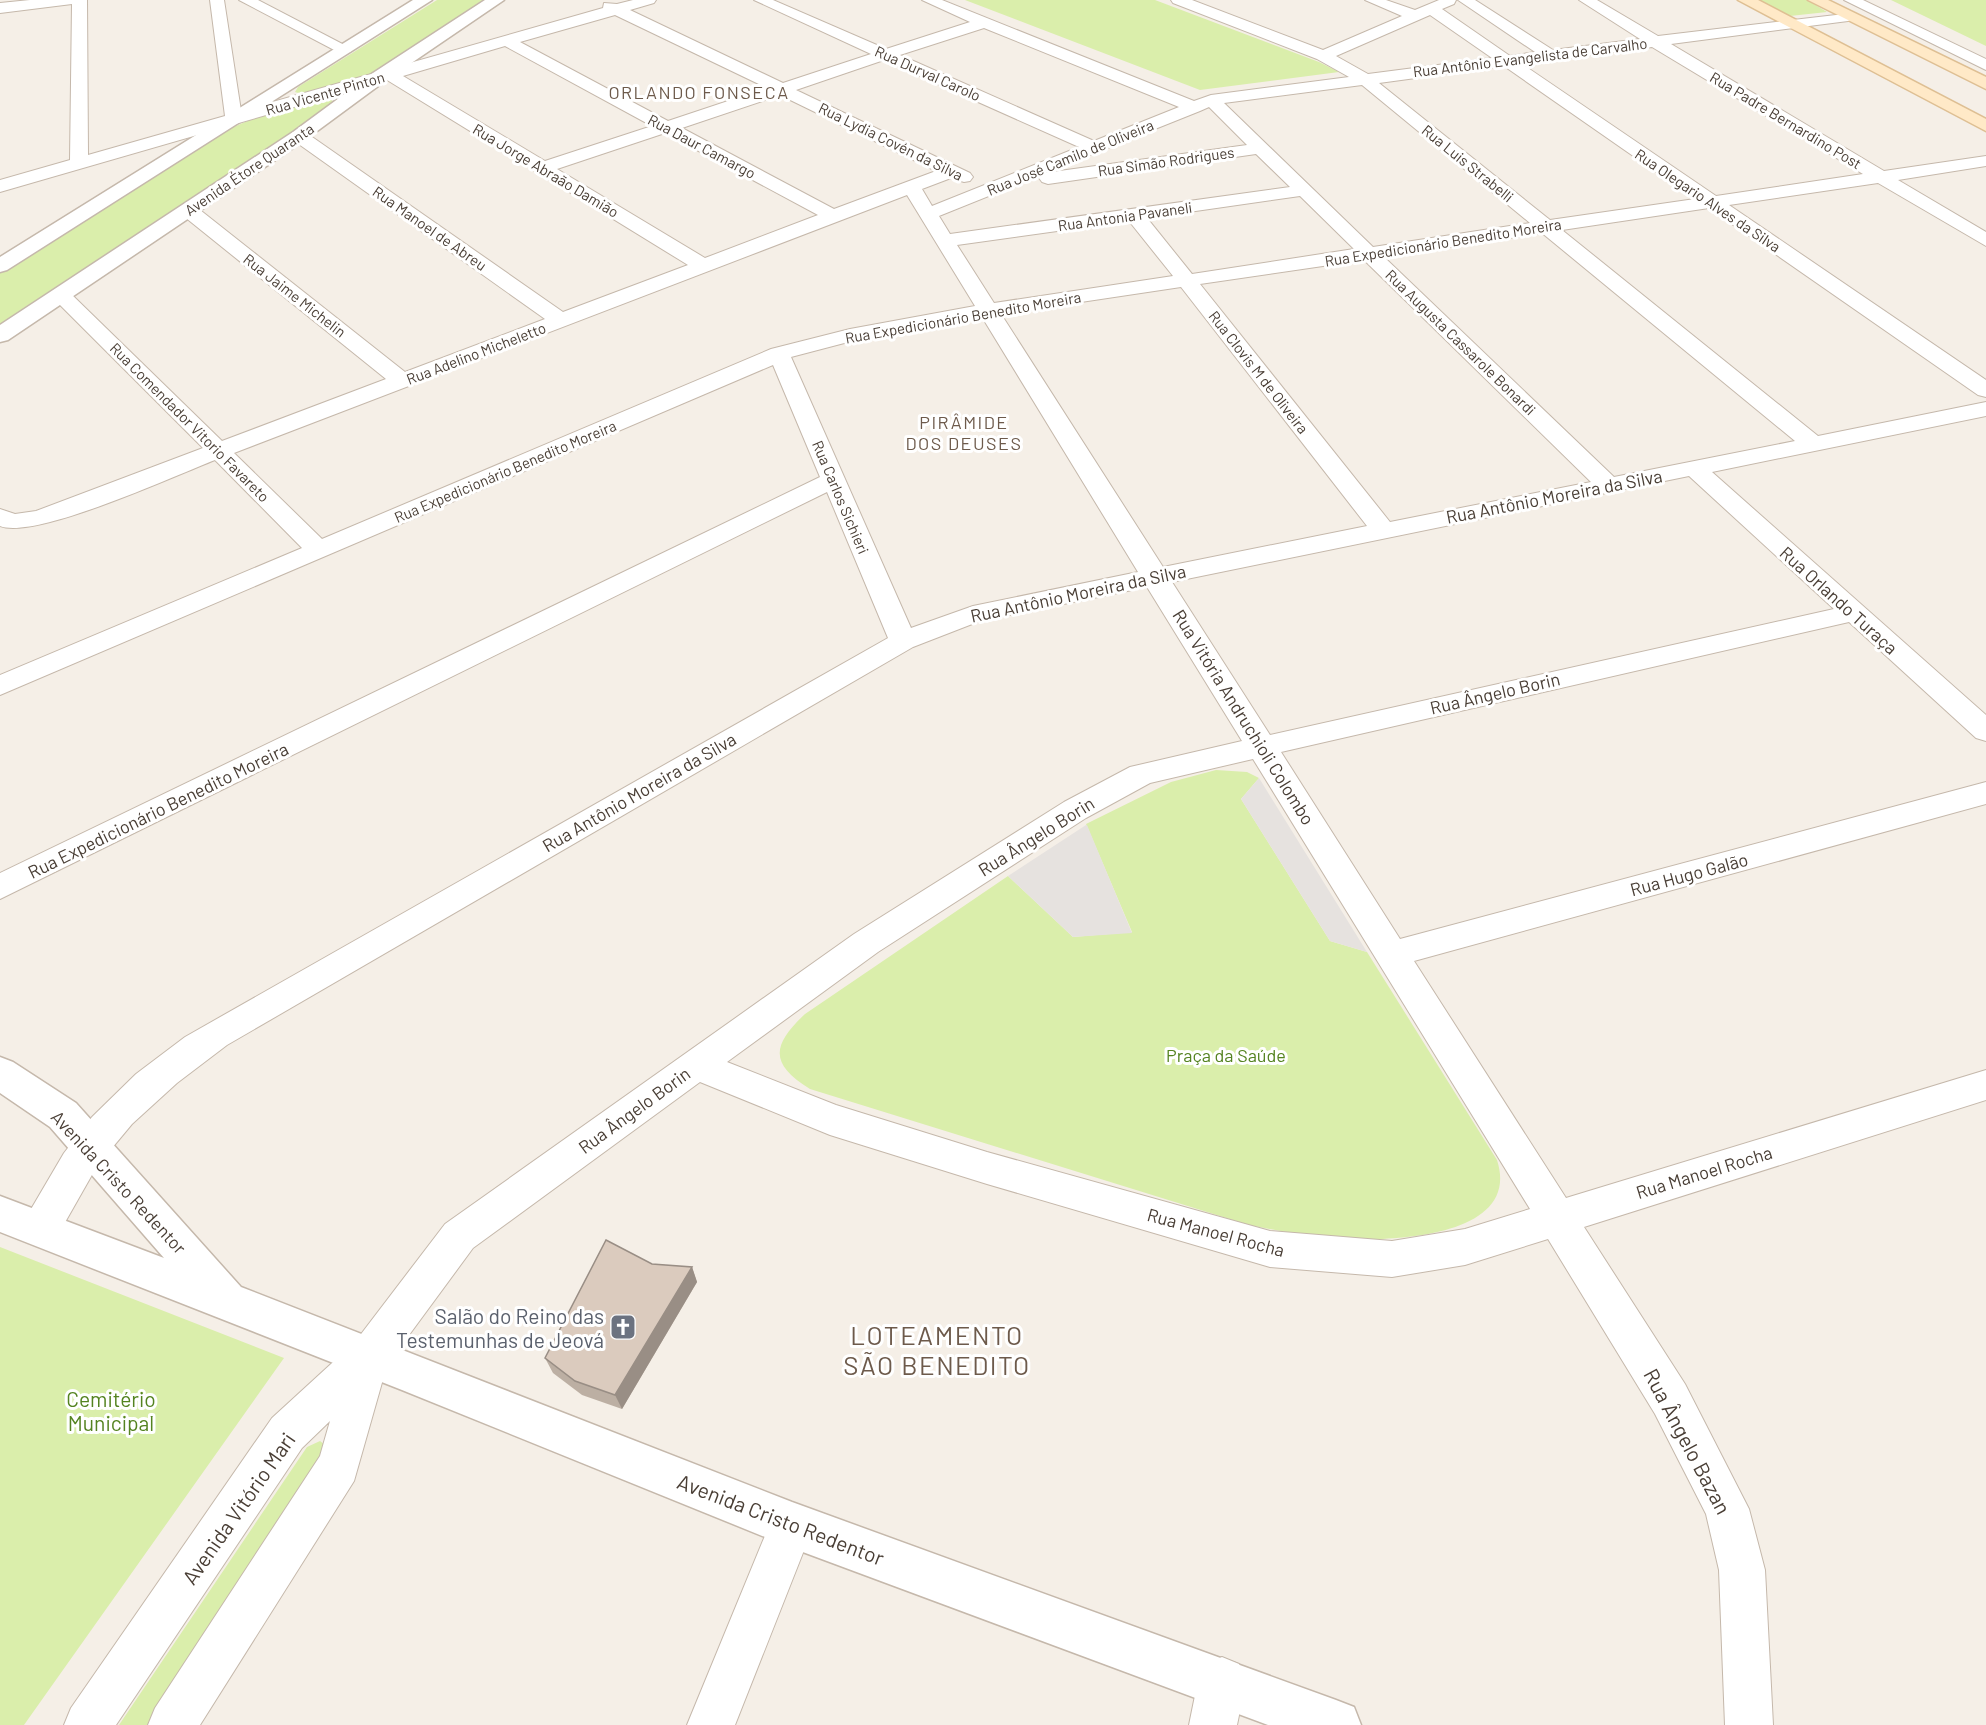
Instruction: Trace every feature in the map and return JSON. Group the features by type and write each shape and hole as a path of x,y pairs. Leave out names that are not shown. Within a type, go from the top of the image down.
{"main road":[{"path":"1746,0 1986,126"},
{"path":"1816,0 1850,8 1986,84"}],"street":[{"path":"0,8 69,0"},
{"path":"79,163 80,0"},
{"path":"217,0 234,120"},
{"path":"246,0 344,49"},
{"path":"0,266 424,0"},
{"name":"Avenida Étore Quaranta","path":"0,334 299,136 496,0"},
{"name":"Rua Lydia Covén da Silva","path":"597,0 785,88 952,171 994,187"},
{"name":"Rua Vicente Pinton","path":"0,186 649,0"},
{"name":"Rua Durval Carolo","path":"761,0 1094,147"},
{"name":"Rua Augusta Cassarole Bonardi","path":"929,0 1203,103 1262,148 1608,485"},
{"name":"Rua Luis Strabelli","path":"1178,0 1323,56 1363,78 1813,444"},
{"name":"Rua Olegario Alves da Silva","path":"1372,0 1422,12 1505,60 1986,390"},
{"path":"1323,56 1452,0"},
{"path":"1465,0 1548,54"},
{"name":"Rua Padre Bernardino Post","path":"1587,0 1986,240"},
{"path":"1850,8 1986,65"},
{"name":"Rua Antônio Evangelista de Carvalho","path":"1203,103 1363,78 1792,23 1850,8"},
{"path":"542,168 985,22"},
{"name":"Rua Daur Camargo","path":"507,41 833,216"},
{"name":"Rua Jorge Abraão Damião","path":"384,76 704,266"},
{"name":"Rua José Camilo de Oliveira","path":"928,214 1203,103"},
{"name":"Rua Manoel de Abreu","path":"299,136 561,320"},
{"name":"Rua Simão Rodrigues","path":"994,187 1262,148"},
{"name":"Rua Expedicionário Benedito Moreira","path":"0,686 778,354 850,335 988,310 1986,161"},
{"name":"Rua Adelino Micheletto","path":"0,516 11,522 41,518 952,171"},
{"name":"Rua Vitória Andruchioli Colombo","path":"911,187 1557,1217"},
{"name":"Rua Antonia Pavaneli","path":"945,241 1305,190"},
{"name":"Rua Jaime Michelin","path":"188,210 403,381"},
{"name":"Rua Clovis M de Oliveira","path":"1134,215 1383,530"},
{"name":"Rua Comendador Vitorio Favareto","path":"61,295 319,550"},
{"name":"Rua Carlos Sichieri","path":"778,354 903,641"},
{"name":"Rua Antônio Moreira da Silva","path":"41,1228 90,1147 128,1102 164,1070 215,1035 903,641 973,614 1986,410"},
{"name":"Rua Orlando Turaça","path":"1694,468 1986,731"},
{"name":"Rua Expedicionário Benedito Moreira","path":"0,887 833,480"},
{"name":"Rua Ângelo Borin","path":"369,1356 459,1236 866,943 1075,810 1141,774 1852,612"},
{"name":"Rua Hugo Galão","path":"1392,954 1986,794"},
{"name":"Rua Manoel Rocha","path":"696,1065 830,1119 987,1168 1270,1249 1392,1260 1465,1247 1986,1085"},
{"name":"Avenida Cristo Redentor","path":"0,1073 63,1115 229,1302"},
{"name":"Avenida Cristo Redentor","path":"0,1214 369,1356 792,1525 1217,1703 1336,1725"},
{"name":"Rua Ângelo Bazan","path":"1557,1217 1670,1400 1727,1509 1742,1570 1749,1725"},
{"path":"172,1725 339,1466 369,1356"},
{"name":"Avenida Vitório Mari","path":"88,1725 287,1433 369,1356"},
{"path":"711,1725 792,1525"}],"green space":[{"path":"437,0 486,0 377,74 302,94 295,92 298,87"},
{"path":"965,0 1155,0 1319,62 1339,72 1200,90"},
{"path":"1755,0 1807,0 1827,12 1790,16"},
{"path":"1891,0 1986,0 1986,46"},
{"path":"326,98 335,102 332,106 0,328 0,271 220,133 287,106"},
{"name":"Praça da Saúde","path":"1216,770 1247,772 1259,778 1241,799 1330,941 1367,952 1497,1160 1500,1186 1491,1205 1473,1219 1448,1229 1421,1235 1366,1239 1321,1237 1249,1225 810,1089 797,1080 782,1063 781,1045 794,1025 805,1014 1008,876 1073,937 1132,932 1086,824 1171,782"},
{"name":"Cemitério Municipal","path":"0,1247 284,1358 24,1725 0,1725"},
{"path":"320,1441 329,1448 152,1725 119,1725 307,1447"}],"shaded area":[{"path":"1259,778 1367,952 1330,941 1241,799"},
{"path":"1086,825 1132,933 1073,937 1008,876"}],"building":[{"name":"Salão do Reino das Testemunhas de Jeová","path":"606,1240 652,1264 692,1267 615,1395 575,1381 545,1358"}],"place":[{"name":"Salão do Reino das Testemunhas de Jeová","path":"623,1327"}],"district":[{"name":"ORLANDO FONSECA","path":"699,92"},
{"name":"PIRÂMIDE DOS DEUSES","path":"964,432"},
{"name":"LOTEAMENTO SÃO BENEDITO","path":"937,1349"}]}
